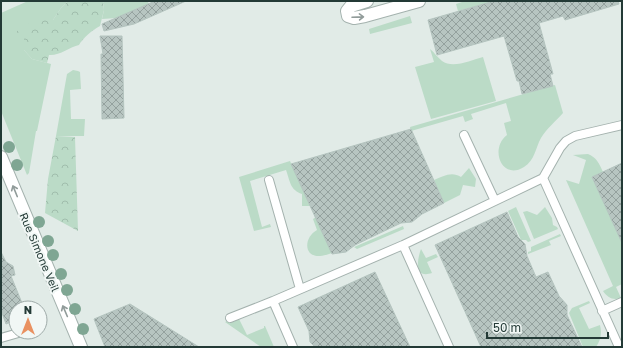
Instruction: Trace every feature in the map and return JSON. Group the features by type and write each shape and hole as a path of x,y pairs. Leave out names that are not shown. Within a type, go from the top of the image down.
{"street":[{"path":"368,1 351,6 347,11 348,16 354,18 365,16 419,1"},
{"name":"Rue Simone Veil","path":"1,157 81,347"}],"lane":[{"path":"230,318 403,245 543,178 560,148 566,141 574,136 622,125"},
{"path":"464,135 494,201"},
{"path":"543,178 619,347"},
{"path":"269,180 300,289"},
{"path":"403,245 449,347"},
{"path":"272,300 293,347"},
{"path":"602,310 622,302"}],"green space":[{"path":"28,1 68,1 53,20 24,36 24,50 32,59 51,64 36,131 29,173 27,175 1,111 1,13"},
{"path":"68,1 103,1 104,10 100,26 88,34 79,45 57,54 49,55 47,63 32,59 24,50 24,36 16,37 16,32 22,27 45,16 53,20"},
{"path":"103,1 150,1 148,2 149,4 117,18 102,19 104,10"},
{"path":"465,1 494,1 458,11 456,4"},
{"path":"410,16 412,23 370,34 369,29"},
{"path":"430,49 442,61 451,64 462,63 483,57 496,101 431,119 415,67 434,62"},
{"path":"73,70 80,72 81,89 70,90 71,119 85,119 84,136 56,136 67,74"},
{"path":"555,85 563,113 543,135 533,158 524,167 516,170 510,170 504,167 500,162 499,148 507,135 504,123 511,121 506,103 471,114 473,119 465,122 463,116 411,131 410,127"},
{"path":"56,136 75,137 78,231 45,213 48,179"},
{"path":"588,154 594,157 603,172 592,177 622,243 622,284 616,287 621,298 618,299 610,298 603,291 613,286 566,180 579,184 586,160 573,155"},
{"path":"290,161 310,206 302,206 302,194 293,188 286,170 250,181 262,227 270,224 271,227 254,231 239,177"},
{"path":"469,168 476,179 475,187 463,185 460,195 444,203 434,180 451,174 461,177"},
{"path":"516,207 531,241 528,242 526,240 521,240 508,211"},
{"path":"545,207 552,218 553,225 558,229 534,239 523,212 527,211 537,215"},
{"path":"316,217 332,253 322,256 311,253 307,246 310,237 317,230 313,219"},
{"path":"403,226 404,229 357,249 354,247"},
{"path":"560,234 561,236 549,241 551,245 528,254 528,252 531,251 531,247"},
{"path":"421,249 426,258 436,254 438,257 427,262 432,273 422,273 418,267 418,258"},
{"path":"589,301 590,303 579,308 589,329 600,325 601,336 596,347 583,347 569,313 572,308"},
{"path":"238,317 247,335 264,328 265,326 274,347 261,347 225,322"}],"building":[{"path":"155,1 186,1 134,24 104,31 102,24"},
{"path":"494,1 618,1 619,4 565,20 563,16 539,23 553,74 550,74 553,86 522,94 504,36 437,55 428,20"},
{"path":"100,36 122,36 124,118 102,119 101,54 103,54"},
{"path":"411,129 444,203 422,214 412,222 401,223 355,245 346,252 332,254 291,164"},
{"path":"622,163 622,243 592,177"},
{"path":"507,212 518,237 525,244 527,256 536,277 548,272 559,296 567,305 567,315 582,347 481,347 435,245"},
{"path":"1,252 6,262 13,266 15,275 11,276 21,300 8,300 8,323 6,324 1,310"},
{"path":"375,272 410,347 315,347 310,342 309,331 298,307"},
{"path":"130,304 199,347 105,347 94,319"}]}
